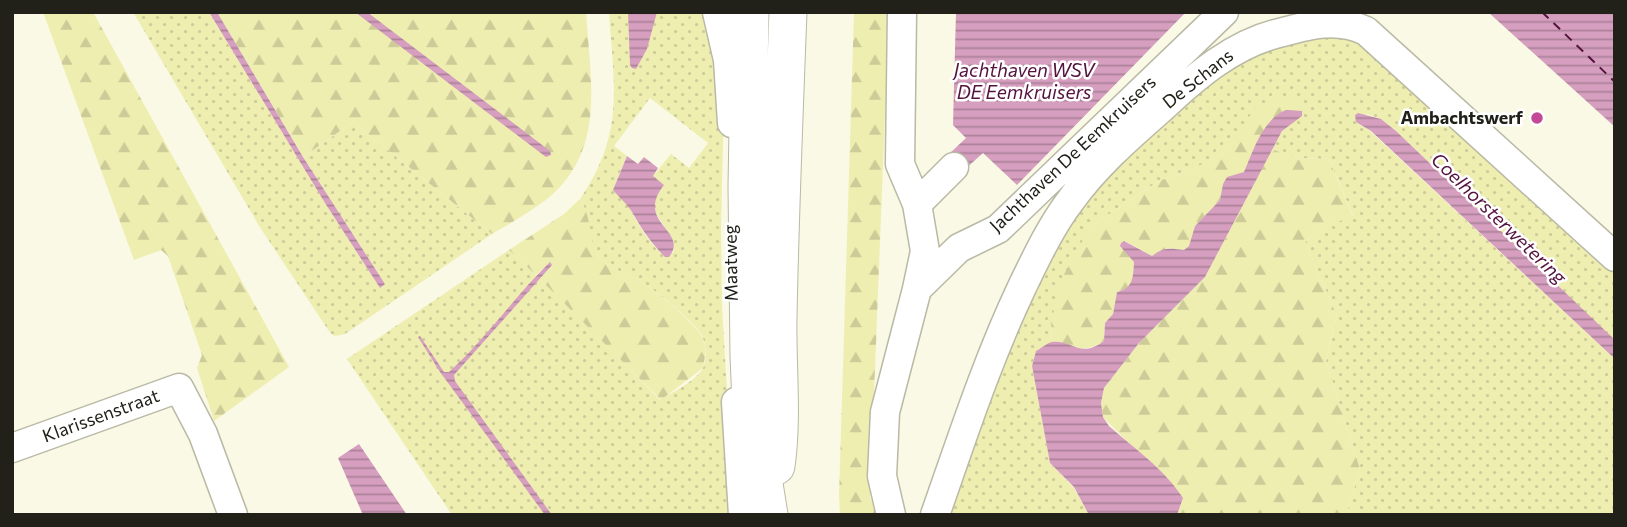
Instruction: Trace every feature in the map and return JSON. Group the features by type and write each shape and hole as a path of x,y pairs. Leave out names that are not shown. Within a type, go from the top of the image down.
{"main road":[{"name":"Maatweg","path":"750,12 747,281 751,403 760,466 760,514"},
{"path":"760,514 779,432 779,223 788,12"}],"street":[{"name":"Maatweg","path":"717,12 728,60 732,112 732,326 760,514"},
{"path":"891,515 881,476 886,412 925,251 916,204 900,164 902,12"},
{"name":"Jachthaven De Eemkruisers","path":"917,289 960,248 998,229 1224,12"},
{"name":"De Schans","path":"935,515 979,388 1006,320 1035,258 1070,200 1108,156 1182,89 1231,53 1254,41 1305,26 1330,22 1342,23 1366,32 1615,257"},
{"path":"916,204 954,167"},
{"name":"Klarissenstraat","path":"12,448 178,388 204,434 233,515"}],"green space":[{"path":"43,12 93,12 289,367 214,421 197,368 202,355 168,256 161,250 134,260"},
{"path":"133,12 209,12 380,288 385,284 303,157 353,122 492,234 345,334 331,334 261,229"},
{"path":"217,12 586,12 590,112 587,136 579,159 566,180 547,199 492,234 353,122 303,157"},
{"path":"609,12 708,12 724,101 722,305 734,515 452,515 347,359 509,250 565,302 660,400 690,382 703,368 704,343 692,323 649,287 601,259 591,239 580,199 594,175 610,131 614,87","holes":["650,98 708,143 689,168 671,154 653,176 659,191 655,211 674,250 669,257 653,245 616,182 627,156 614,146"]},
{"path":"854,12 889,12 870,497 877,515 840,515 839,496"},
{"path":"1350,34 1615,266 1615,341 1396,131 1381,119 1367,114 1356,122 1370,131 1615,359 1615,515 1346,515 1360,469 1326,361 1337,316 1305,242 1327,225 1353,216 1329,159 1295,158 1272,149 1282,131 1302,115 1239,134 1224,153 1195,168 1159,181 1090,227 1051,323 1052,342 1036,351 1032,366 1050,463 1074,488 1089,515 944,515 1014,322 1077,207 1187,94 1269,42"},
{"path":"1280,99 1296,100 1302,111 1286,110 1261,136 1244,172 1223,184 1220,200 1195,226 1189,246 1184,250 1168,248 1152,256 1125,241 1121,243 1134,262 1133,277 1127,288 1117,292 1113,314 1105,323 1104,341 1085,348 1052,342 1051,323 1061,280 1090,227 1159,181 1195,168 1224,153 1256,107"},
{"path":"1272,149 1295,158 1329,159 1353,217 1327,225 1305,242 1337,316 1326,361 1360,469 1346,515 1177,515 1183,498 1103,417 1101,403 1104,388 1139,343 1205,277"},
{"path":"580,199 587,214 594,246 601,259 657,293 684,316 702,337 705,349 703,368 661,400 539,278 552,265 550,263 536,275 509,250 564,214"}],"water":[{"path":"209,12 217,12 303,157 385,284 380,288 325,203"},
{"path":"355,12 367,12 550,151 551,155 546,157"},
{"path":"628,12 657,12 647,49 636,69 630,65"},
{"name":"Jachthaven WSV DE Eemkruisers","path":"956,12 1186,12 1017,185 983,153 963,171 948,155 966,138 953,125"},
{"path":"1488,12 1615,12 1615,127"},
{"path":"1286,110 1302,111 1302,116 1282,131 1205,277 1139,343 1104,388 1101,403 1103,417 1109,426 1167,478 1183,498 1177,515 1089,515 1074,487 1050,463 1032,366 1036,351 1052,342 1083,349 1104,341 1105,323 1113,314 1117,292 1127,288 1133,277 1134,262 1120,246 1121,243 1124,241 1152,256 1163,250 1184,250 1189,246 1195,226 1220,200 1227,177 1244,172 1265,128 1278,114"},
{"path":"1358,113 1381,119 1396,131 1615,340 1615,359 1371,131 1356,122 1355,115"},
{"path":"627,156 638,164 644,157 658,168 653,176 664,185 656,198 655,209 673,240 674,248 669,257 665,257 655,246 630,209 613,190"},
{"path":"550,262 552,265 454,375 455,381 552,515 545,515 440,372 418,337 420,336 444,372 449,372"},
{"path":"359,444 407,515 363,515 338,458"}],"ferry route":[{"path":"1542,12 1615,82"}],"place":[{"name":"Ambachtswerf","path":"1537,118"}],"water label":[{"name":"Coelhorsterwetering","path":"1499,218"}]}
